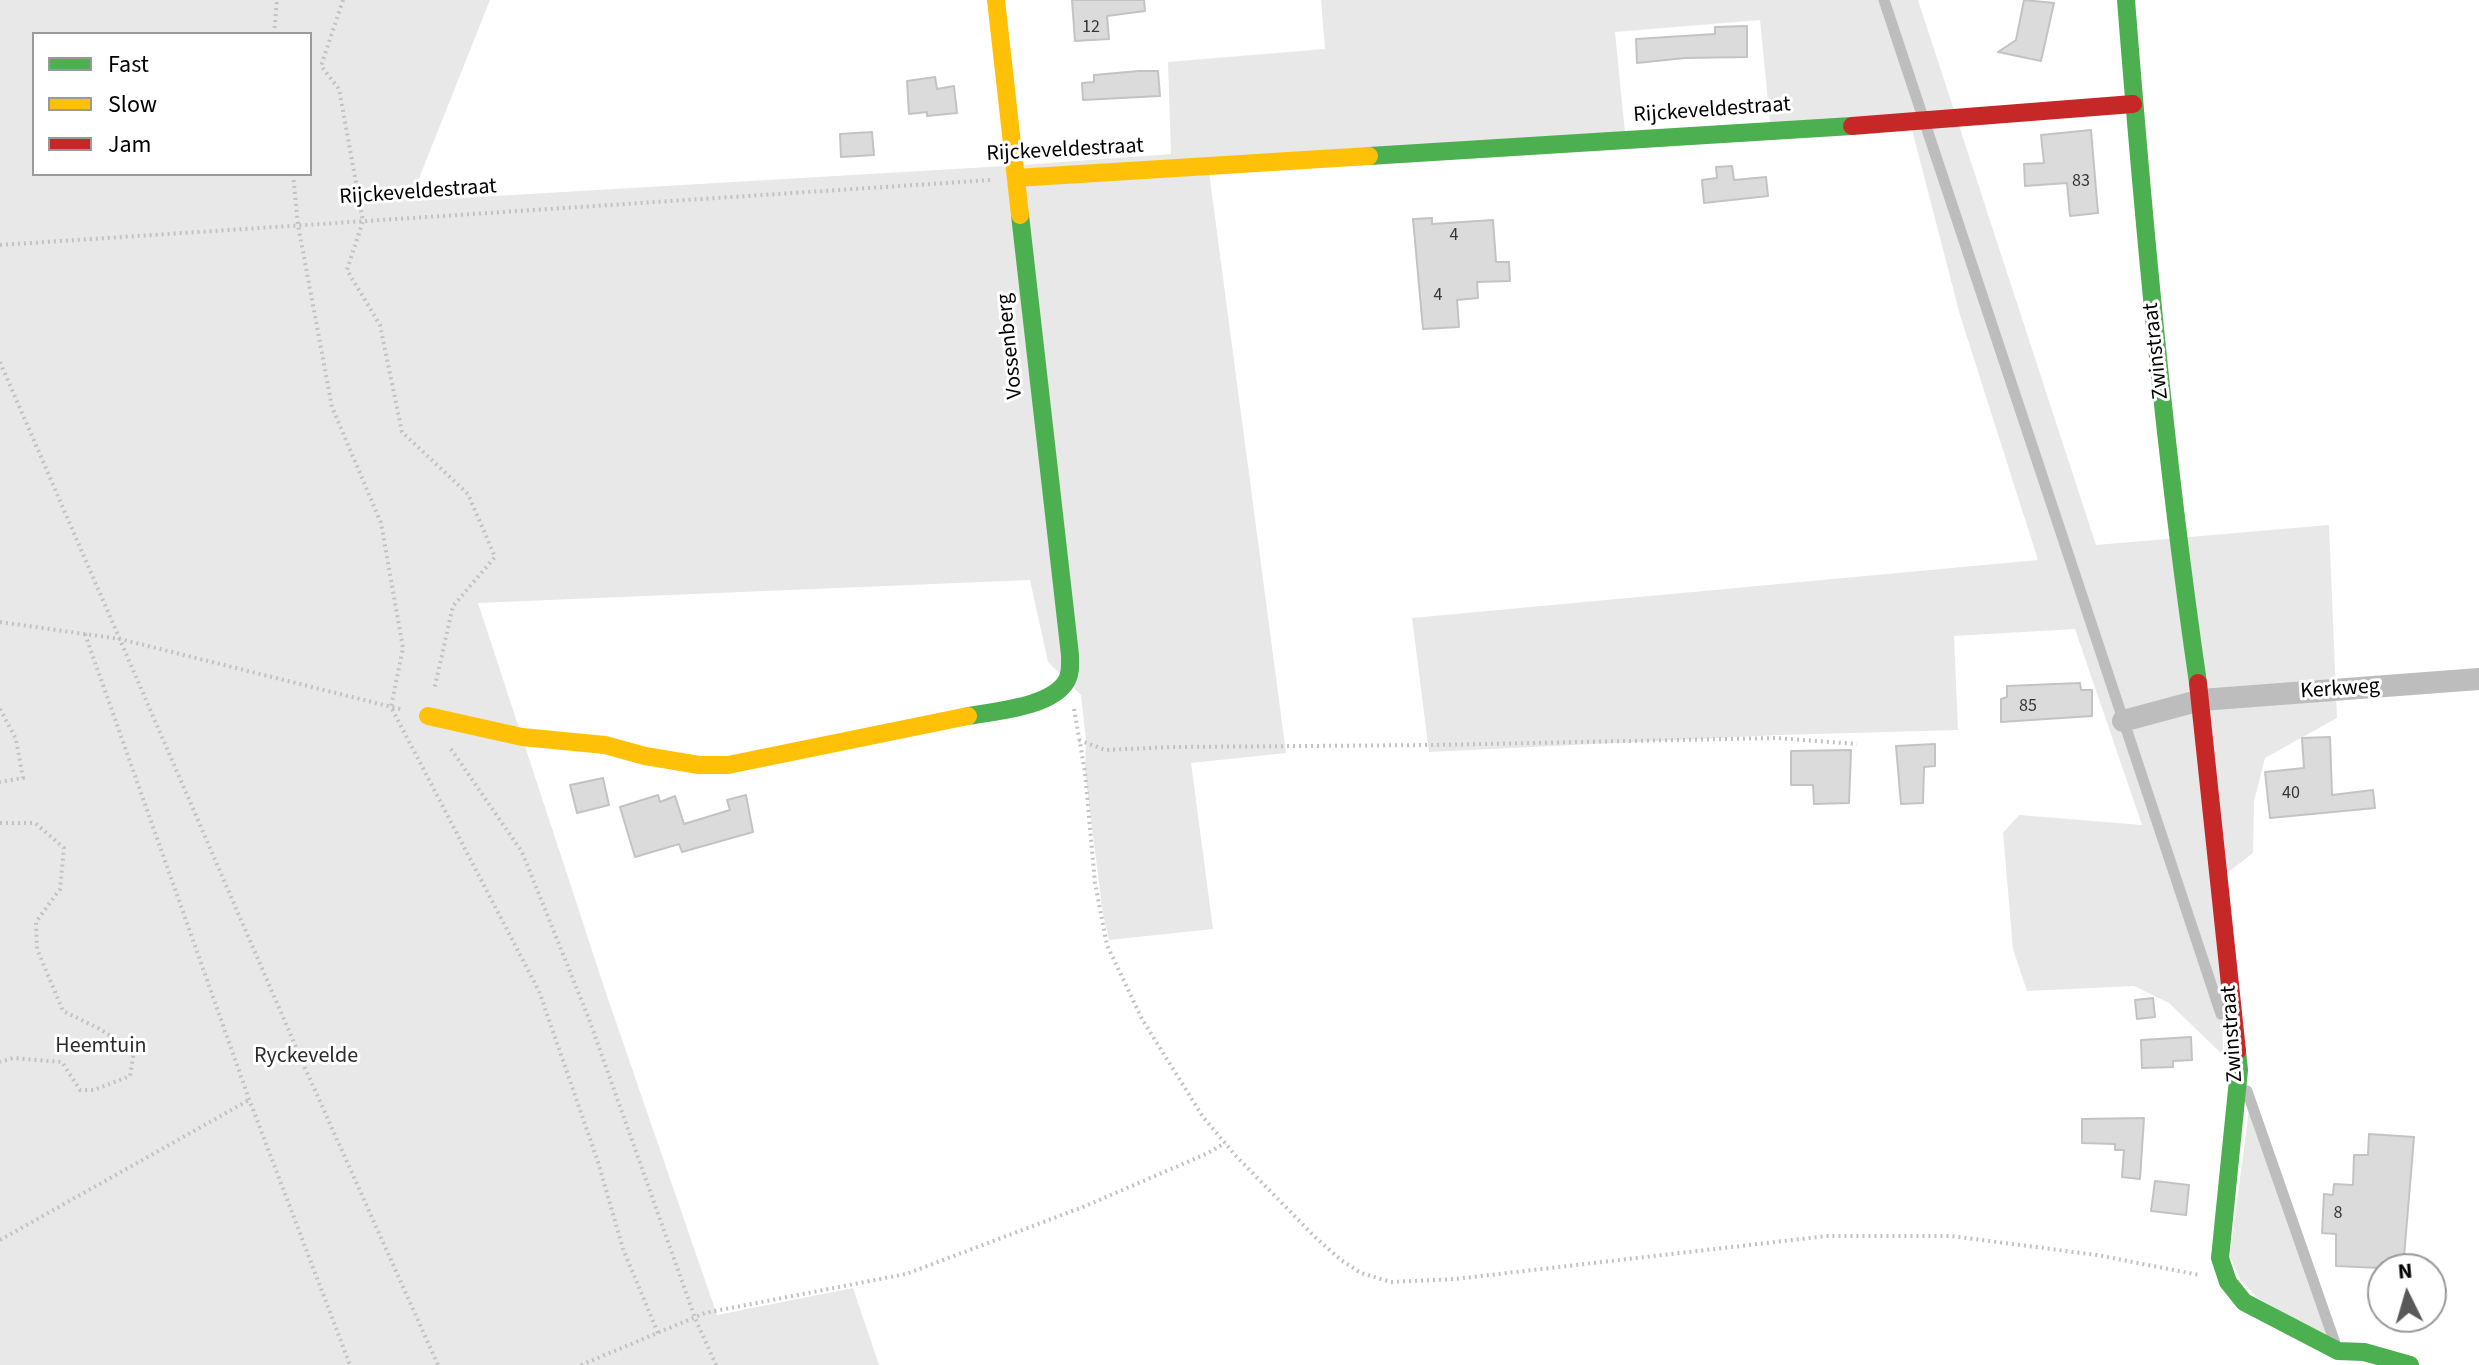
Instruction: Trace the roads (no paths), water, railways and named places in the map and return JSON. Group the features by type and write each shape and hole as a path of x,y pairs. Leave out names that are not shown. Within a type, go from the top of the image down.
{"street":[{"name":"Vossenberg","path":"428,716 522,737 605,745 645,756 699,765 750,762 1043,701 1066,686 1071,673 1070,655 996,0"},
{"name":"Zwinstraat","path":"2126,0 2133,104 2177,538 2201,700 2239,1070 2220,1258 2224,1280 2244,1302 2338,1351"},
{"name":"Rijckeveldestraat","path":"1016,178 1924,121 2133,104"},
{"name":"Kerkweg","path":"2201,700 2479,679"},
{"path":"2123,721 2201,700"},
{"path":"2338,1351 2364,1352 2410,1365"}],"lane":[{"path":"1884,0 2239,1070 2338,1351"}],"park label":[{"name":"Heemtuin","path":"101,1047"},
{"name":"Ryckevelde","path":"306,1057"}]}
